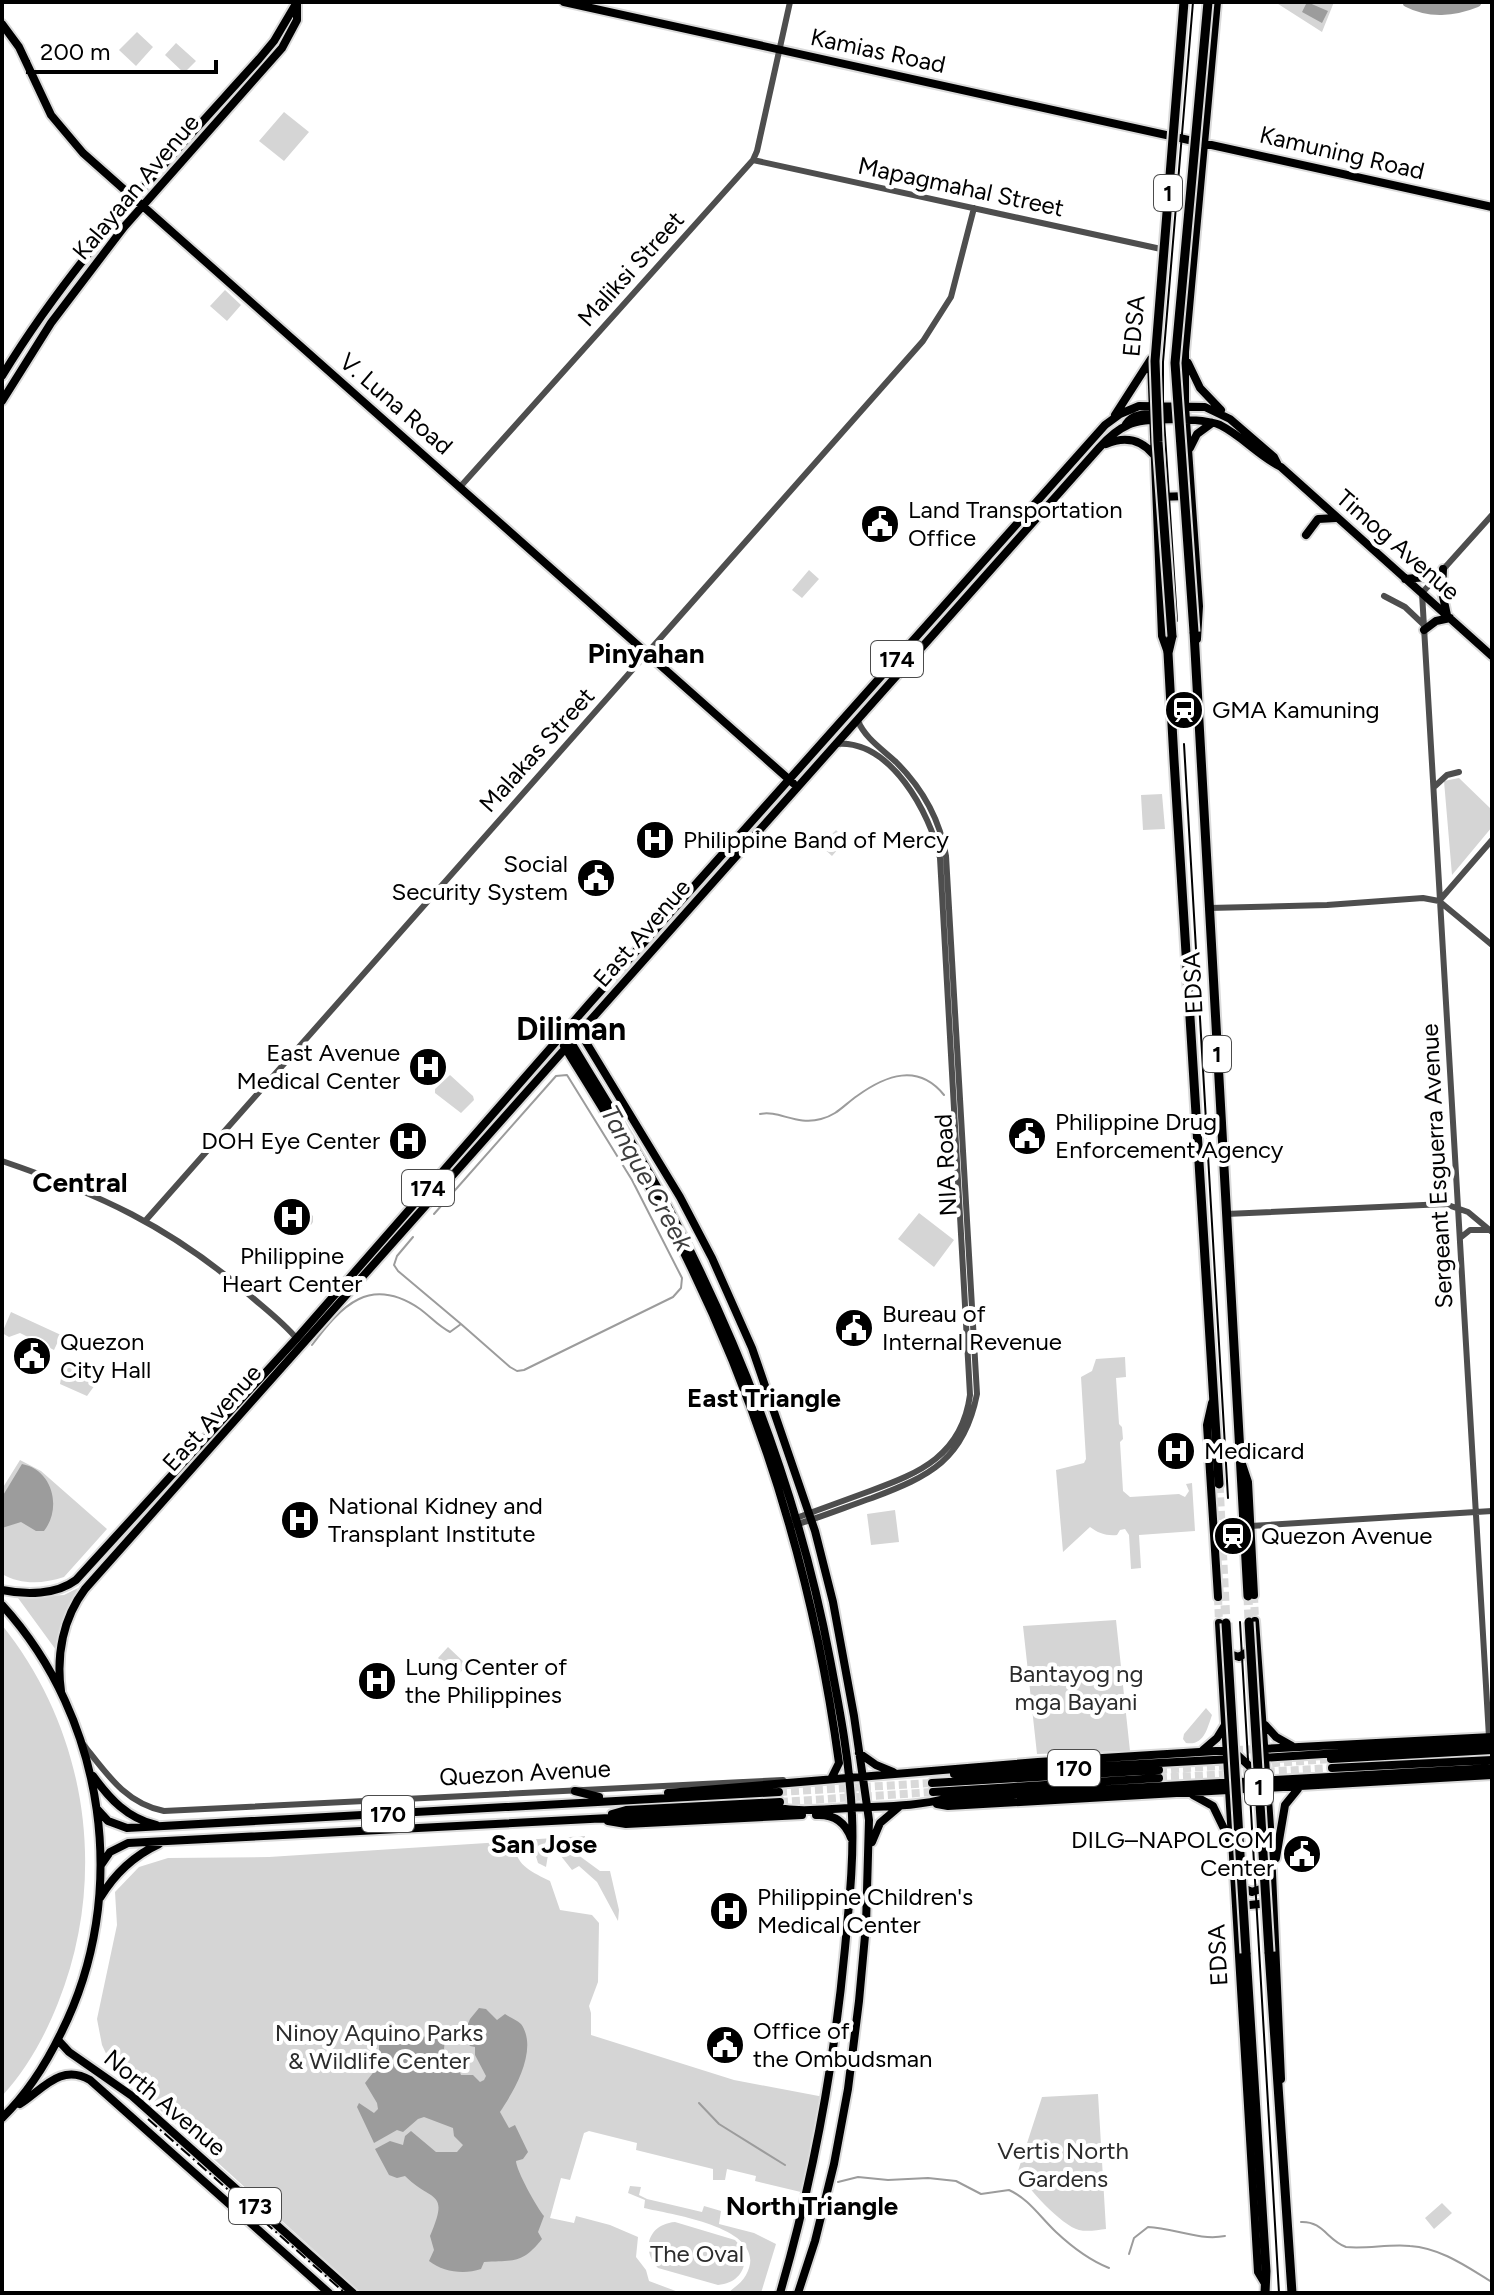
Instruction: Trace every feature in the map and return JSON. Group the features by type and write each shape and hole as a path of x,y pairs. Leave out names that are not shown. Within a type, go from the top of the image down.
{"highway":[{"name":"EDSA","path":"1182,2 1155,361 1172,636 1168,653 1219,1484"},
{"name":"EDSA","path":"1208,2 1175,363 1194,632 1241,1483 1251,1596"},
{"name":"EDSA","path":"1252,1621 1269,1952 1292,2293"},
{"name":"EDSA","path":"1223,1623 1266,2271 1264,2288"}],"main road":[{"name":"Kalayaan Avenue","path":"2,376 79,265 274,41 297,2 297,20 282,48 143,204 51,323 2,401"},
{"name":"Kamias Road","path":"564,2 1183,139"},
{"name":"EDSA","path":"1168,653 1162,636 1151,358 1182,2"},
{"name":"EDSA","path":"1194,652 1199,629 1199,606 1185,406 1185,352 1217,2"},
{"name":"V. Luna Road","path":"2,24 19,47 45,103 62,130 83,153 797,787"},
{"name":"Kamuning Road","path":"1183,139 1492,207"},
{"path":"1185,352 1200,388 1230,419"},
{"path":"1111,421 1151,358"},
{"name":"Timog Avenue","path":"1152,414 1185,406 1211,409 1230,419 1492,656"},
{"name":"East Avenue","path":"2,1590 45,1592 65,1587 76,1580 297,1338 574,1021 1089,442 1111,421 1130,409 1152,414"},
{"name":"Timog Avenue","path":"1152,414 1212,423 1230,431 1272,464 1278,465"},
{"name":"East Avenue","path":"61,1691 59,1670 65,1629 69,1614 83,1591 1099,448 1128,419 1152,414"},
{"path":"1189,456 1195,437 1212,423"},
{"path":"1099,448 1117,440 1131,439 1143,444 1154,456"},
{"path":"1157,497 1191,496"},
{"path":"1306,535 1318,519 1336,518"},
{"path":"1405,579 1440,572 1449,617 1424,627"},
{"path":"574,1021 698,1232 736,1312 765,1385 810,1517 833,1602 869,1807 867,1902 848,2089 815,2241 798,2293"},
{"path":"562,1035 640,1159 701,1273 744,1368 820,1606 842,1718 852,1807 852,1847 839,2007 821,2128 780,2293"},
{"path":"569,1046 691,1267 759,1428 793,1522 828,1685 839,1761 831,1779"},
{"path":"640,1159 653,1152"},
{"name":"EDSA","path":"1212,1402 1207,1425 1218,1597"},
{"name":"EDSA","path":"1240,1456 1248,1482 1251,1596"},
{"name":"170","path":"2,1605 28,1636 61,1691 82,1742 97,1809 101,1865 99,1899 85,1976 58,2040 36,2077 5,2114"},
{"name":"EDSA","path":"1252,1621 1264,1723 1263,1753 1282,2063 1280,2096"},
{"name":"EDSA","path":"1223,1623 1221,1648 1225,1724 1231,1754 1232,1847 1258,2272 1264,2288"},
{"path":"1221,1648 1227,1654 1239,1657 1248,1654 1257,1645"},
{"path":"1222,1659 1227,1670 1231,1754 1265,1785"},
{"path":"1264,1723 1279,1739 1301,1748"},
{"path":"1198,1752 1216,1740 1225,1724"},
{"path":"1263,1753 1301,1748 1491,1739"},
{"path":"1263,1753 1491,1739"},
{"path":"1492,1750 1331,1764 1492,1760"},
{"name":"Quezon Avenue","path":"607,1800 622,1796 1038,1762 1198,1752 1231,1754"},
{"path":"859,1753 881,1768 902,1774"},
{"name":"Quezon Avenue","path":"921,1773 935,1775 1231,1754"},
{"name":"Quezon Avenue","path":"932,1803 948,1798 1229,1787 1492,1768"},
{"name":"Quezon Avenue","path":"90,1773 109,1798 124,1811 152,1825 169,1827"},
{"name":"170","path":"933,1788 1159,1774"},
{"name":"Quezon Avenue","path":"1265,1785 1299,1788 1492,1775"},
{"name":"Quezon Avenue","path":"128,1843 785,1809 797,1811 932,1803 948,1806 1189,1793 1229,1787"},
{"path":"1272,1866 1284,1807 1299,1788"},
{"path":"575,1791 607,1800 614,1789"},
{"name":"Quezon Avenue","path":"127,1828 779,1792"},
{"path":"1189,1793 1213,1806 1232,1847"},
{"name":"Quezon Avenue","path":"592,1818 626,1810 780,1802"},
{"path":"869,1850 880,1823 903,1804"},
{"path":"97,1809 108,1821 127,1828 123,1836 128,1843 110,1852 101,1865"},
{"name":"Quezon Avenue","path":"592,1818 626,1824 784,1816 797,1811"},
{"path":"784,1816 824,1814 836,1818 847,1829 852,1847"},
{"name":"Quezon Avenue","path":"99,1899 130,1861 163,1842"},
{"path":"1235,1883 1243,1890 1252,1892 1266,1888 1273,1881"},
{"path":"850,1901 867,1902"},
{"path":"1236,1910 1246,1904 1274,1903"},
{"name":"North Avenue","path":"58,2040 69,2052 132,2096 353,2293"},
{"name":"North Avenue","path":"5,2114 47,2083 74,2073 90,2080 329,2293"},
{"path":"122,2107 122,2097 126,2094 132,2096"}],"street":[{"name":"Maliksi Street","path":"460,487 753,160 790,2"},
{"name":"Mapagmahal Street","path":"753,160 1161,249"},
{"name":"Malakas Street","path":"146,1220 934,328 951,297 974,208"},
{"path":"1422,593 1492,515"},
{"name":"Sergeant Esguerra Avenue","path":"1422,593 1491,1739"},
{"path":"1384,596 1405,607 1424,627"},
{"name":"NIA Road","path":"793,1522 913,1482 936,1468 963,1438 977,1394 946,856 938,824 919,790 904,770 867,736 858,721"},
{"name":"NIA Road","path":"810,1517 926,1468 951,1443 962,1423 970,1395 940,858 931,826 908,786 871,752 849,743 837,744"},
{"path":"1434,787 1447,775 1459,772"},
{"path":"1439,901 1492,840"},
{"path":"1209,908 1327,905 1423,898 1439,901 1492,945"},
{"path":"2,1161 80,1188 146,1220 222,1272 303,1346"},
{"path":"1226,1214 1445,1204 1457,1206 1491,1231"},
{"path":"1459,1239 1470,1230 1491,1231"},
{"path":"1250,1526 1492,1511"},
{"name":"Quezon Avenue","path":"82,1742 122,1791 152,1809 164,1811 775,1780 806,1781"}],"green space":[{"path":"1275,2 1334,2 1322,32"},
{"path":"137,32 153,47 136,66 119,50"},
{"path":"176,43 196,61 184,73 165,55"},
{"path":"284,112 309,132 284,161 259,141"},
{"path":"225,290 241,305 227,321 210,306"},
{"path":"809,570 819,579 802,598 792,590"},
{"path":"1459,778 1492,810 1492,827 1452,875 1444,781"},
{"path":"1162,794 1165,829 1143,830 1141,795"},
{"path":"836,830 846,840 832,856 821,846"},
{"path":"450,1075 473,1096 474,1100 461,1113 435,1093 435,1089"},
{"path":"292,1197 313,1216 311,1225 303,1218 298,1224 279,1206 286,1198"},
{"path":"919,1213 954,1240 934,1267 898,1239"},
{"path":"11,1312 61,1335 54,1350 20,1333 9,1337 2,1333"},
{"path":"1125,1357 1126,1377 1116,1378 1123,1439 1120,1442 1123,1491 1130,1497 1179,1494 1185,1497 1189,1491 1186,1484 1192,1483 1195,1531 1139,1535 1141,1568 1131,1569 1129,1535 1125,1529 1117,1535 1109,1535 1090,1527 1063,1552 1056,1470 1084,1463 1086,1459 1081,1377 1092,1371 1096,1359"},
{"path":"64,1361 100,1378 87,1396 60,1384"},
{"path":"20,1460 41,1471 107,1529 64,1577 32,1582 2,1574 2,1489"},
{"path":"895,1510 899,1542 871,1545 867,1514"},
{"path":"78,1588 62,1623 56,1650 18,1598 64,1595"},
{"name":"Bantayog ng mga Bayani","path":"1116,1620 1130,1751 1037,1754 1023,1626"},
{"path":"2,1625 31,1666 54,1711 71,1758 81,1806 85,1856 83,1905 74,1955 58,2003 34,2052 2,2096"},
{"path":"448,1647 467,1665 457,1676 438,1658"},
{"path":"1206,1708 1212,1715 1204,1735 1197,1742 1186,1743 1184,1734"},
{"path":"585,1836 585,1841 571,1843 570,1849 600,1871 610,1871 619,1910 618,1921 597,1882 579,1866 572,1870 557,1851 554,1841 547,1839 544,1846 549,1849 546,1867 538,1863 535,1853 523,1848 523,1840"},
{"name":"Ninoy Aquino Parks & Wildlife Center","path":"516,1841 520,1861 550,1881 560,1910 592,1915 599,1923 598,1982 589,2006 591,2035 734,2080 824,2097 805,2193 755,2181 756,2176 727,2169 725,2180 713,2180 713,2169 636,2150 637,2143 589,2131 584,2133 570,2180 561,2178 550,2218 574,2223 576,2216 638,2237 636,2257 646,2270 649,2281 681,2293 361,2293 137,2089 110,2062 102,2045 97,2019 117,1925 115,1892 139,1867 168,1858 269,1857"},
{"name":"Vertis North Gardens","path":"1098,2094 1106,2229 1082,2231 1054,2214 1018,2171 1042,2097"},
{"path":"630,2186 641,2187 639,2195 647,2199 702,2212 704,2206 721,2211 719,2224 754,2233 776,2244 761,2293 728,2293 746,2275 750,2259 745,2246 733,2235 716,2226 644,2208 645,2200 628,2193"},
{"path":"1442,2203 1452,2213 1434,2229 1425,2218"},
{"name":"The Oval","path":"675,2222 735,2240 744,2254 740,2275 718,2285 658,2268 649,2253 650,2239 659,2227"}],"shaded area":[{"path":"1307,2 1328,11 1322,23 1302,12"},
{"path":"22,1464 41,1474 51,1491 53,1512 44,1531 36,1531 21,1522 2,1528 2,1497"},
{"path":"479,2008 486,2009 497,2020 505,2014 521,2024 526,2034 526,2057 522,2070 500,2112 509,2128 515,2125 528,2152 523,2159 516,2161 517,2166 544,2216 538,2232 542,2239 529,2253 511,2260 484,2262 481,2269 461,2272 441,2268 429,2261 434,2250 430,2236 438,2211 435,2198 405,2176 397,2178 389,2175 375,2149 390,2141 403,2145 405,2136 411,2131 436,2152 457,2152 463,2145 454,2136 453,2128 424,2117 403,2132 397,2130 374,2143 357,2107 359,2103 374,2113 378,2109 365,2083 379,2065 379,2046 385,2034 401,2032 416,2038 440,2034 445,2038 444,2049 456,2062 461,2075 473,2075 480,2082 484,2080 486,2076 475,2055 475,2047 470,2046 463,2036"}],"waterway":[{"path":"1408,2 1442,10 1476,2"},
{"name":"Tanque Creek","path":"434,1214 556,1076 567,1075 632,1180 682,1278 681,1288 673,1297 524,1370 517,1371 510,1367 461,1324"},
{"name":"Tanque Creek","path":"760,1114 804,1121 821,1119 879,1082 902,1076 924,1079 944,1095"},
{"name":"Tanque Creek","path":"312,1345 346,1307 372,1295 402,1299 450,1332 461,1324 394,1265 397,1256 413,1237"},
{"path":"699,2103 719,2124 785,2165"},
{"path":"838,2182 858,2177 888,2180 928,2178 956,2181 981,2194 1009,2190 1028,2203 1075,2248 1109,2268"},
{"path":"1301,2222 1315,2224 1346,2247 1402,2246 1432,2250 1492,2282"},
{"path":"1129,2254 1134,2238 1148,2227 1206,2237 1225,2236"}],"tunnel":[{"path":"1219,1484 1226,1623"},
{"path":"1254,1595 1255,1621"},
{"path":"1248,1596 1249,1622"},
{"path":"1218,1597 1219,1623"},
{"path":"1235,1750 1259,1749"},
{"path":"1260,1764 1331,1759"},
{"path":"1159,1770 1234,1765"},
{"path":"1159,1778 1332,1768"},
{"path":"779,1792 932,1783"},
{"path":"780,1802 933,1792"}],"tram line":[{"path":"1177,621 1163,362 1193,2"},
{"path":"1184,744 1228,1498"},
{"path":"1240,1622 1279,2293"}],"railway":[{"path":"148,2119 345,2293"}],"place":[{"name":"Land Transportation Office","path":"880,524"},
{"name":"GMA Kamuning","path":"1184,710"},
{"name":"Philippine Band of Mercy","path":"655,840"},
{"name":"Social Security System","path":"596,878"},
{"name":"East Avenue Medical Center","path":"428,1067"},
{"name":"Philippine Drug Enforcement Agency","path":"1027,1136"},
{"name":"DOH Eye Center","path":"408,1141"},
{"name":"Philippine Heart Center","path":"292,1217"},
{"name":"Bureau of Internal Revenue","path":"854,1328"},
{"name":"Quezon City Hall","path":"32,1356"},
{"name":"Medicard","path":"1176,1451"},
{"name":"National Kidney and Transplant Institute","path":"300,1520"},
{"name":"Quezon Avenue","path":"1233,1536"},
{"name":"Lung Center of the Philippines","path":"377,1681"},
{"name":"DILG–NAPOLCOM Center","path":"1302,1854"},
{"name":"Philippine Children's Medical Center","path":"729,1911"},
{"name":"Office of the Ombudsman","path":"725,2045"}],"district":[{"name":"Pinyahan","path":"646,653"},
{"name":"Diliman","path":"571,1029"},
{"name":"Central","path":"80,1182"},
{"name":"East Triangle","path":"764,1398"},
{"name":"San Jose","path":"544,1844"},
{"name":"North Triangle","path":"812,2206"}]}
